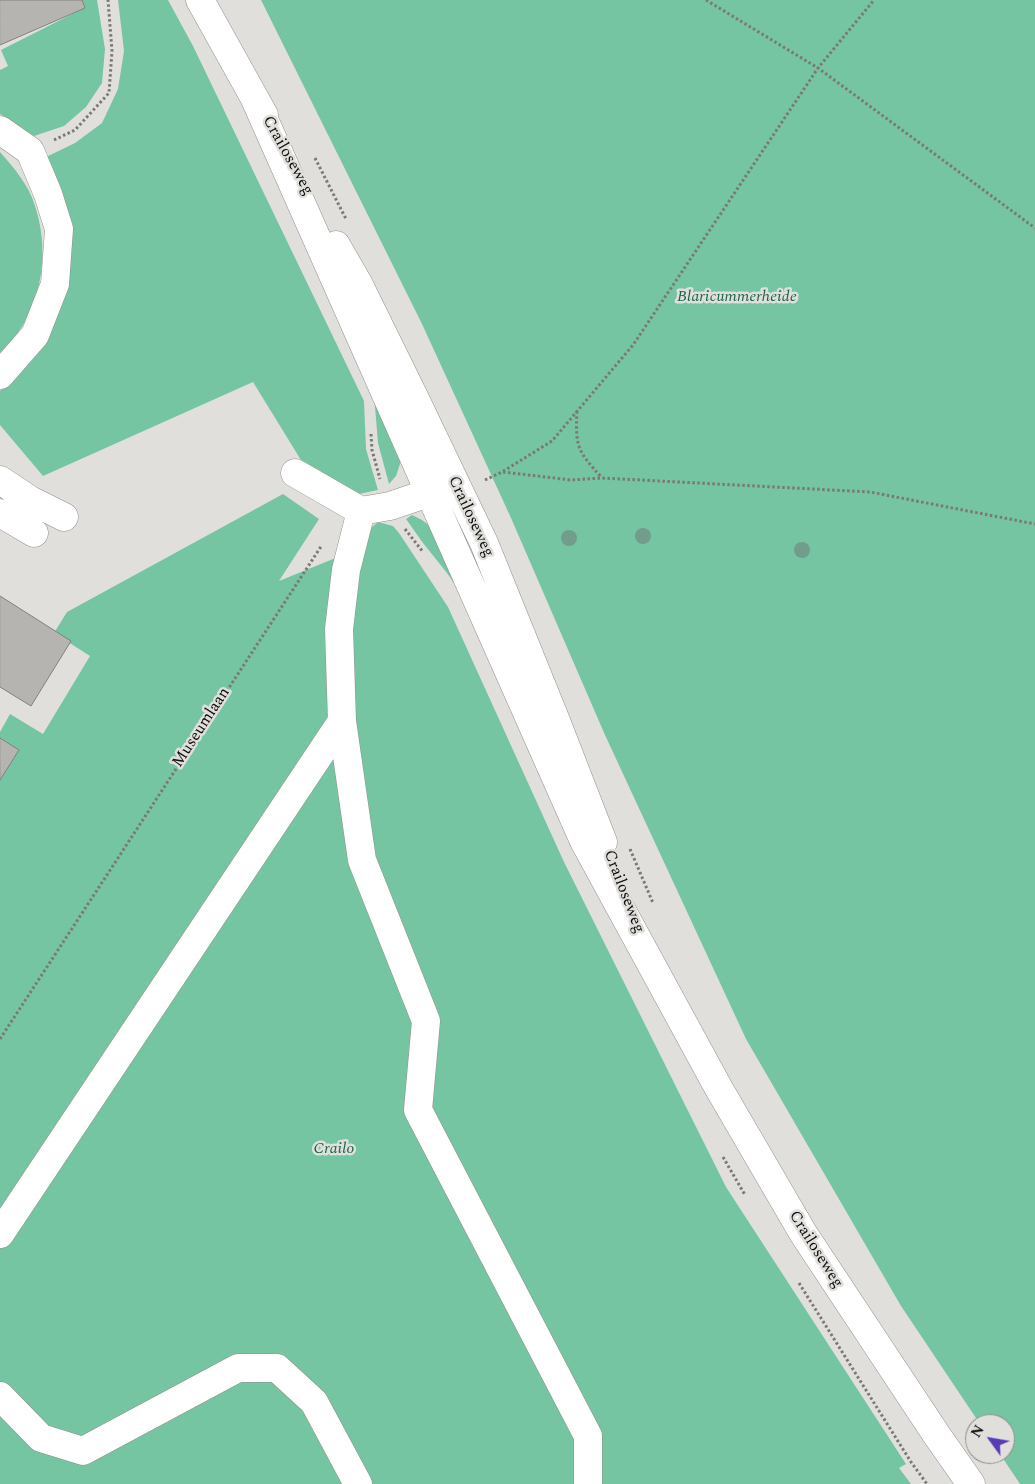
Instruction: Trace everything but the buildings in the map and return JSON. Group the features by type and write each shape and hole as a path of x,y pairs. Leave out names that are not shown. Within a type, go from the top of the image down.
{"main road":[{"name":"Crailoseweg","path":"200,0 358,283 466,484 484,543 556,721 646,953"},
{"name":"Crailoseweg","path":"255,99 584,841 718,1087 803,1233 971,1484"},
{"path":"0,130 30,151 48,194 59,229 55,284 35,336 0,375"},
{"path":"295,473 361,511 390,506 429,493 466,484"},
{"path":"0,480 30,500 64,517"},
{"path":"361,511 346,570 339,630 342,721 362,860 426,1021 418,1110 588,1436 588,1484"},
{"path":"0,513 34,533"},
{"path":"0,1234 342,721"},
{"path":"0,1396 41,1438 83,1452 238,1368 277,1368 314,1402 358,1484"}],"path":[{"path":"30,151 75,130 109,93 112,51 108,0"},
{"path":"706,0 818,68 1035,228"},
{"path":"466,484 502,472 552,440 633,345 818,68 874,0"},
{"path":"577,410 576,438 583,457 602,478"},
{"path":"502,472 571,480 602,478 870,492 1035,524"},
{"name":"Museumlaan","path":"0,1039 324,542"}],"green space":[{"path":"81,0 97,0 105,49 102,83 86,107 64,126 34,136 0,114 0,70 8,66 1,50 84,8"},
{"path":"118,0 168,0 193,46 364,401 366,449 378,490 354,495 312,478 253,382 43,476 0,425 0,391 25,366 69,235 44,158 75,143 102,123 118,89 124,51"},
{"name":"Blaricummerheide","path":"261,0 1035,0 1035,1484 1020,1484 1007,1464 1015,1464 1015,1414 973,1414 901,1306 746,1039 605,735 511,518 422,324"},
{"path":"0,152 20,177 29,191 35,206 40,225 42,265 39,285 25,322 0,353"},
{"path":"373,382 402,458 396,476 389,484 378,443"},
{"name":"Crailo","path":"283,494 319,519 279,581 360,548 361,536 378,522 393,526 399,533 448,607 564,862 726,1187 906,1464 899,1468 911,1484 0,1484 0,732 10,714 43,734 90,656 54,633 67,612"},
{"path":"412,515 439,533 473,611 406,519"}]}
